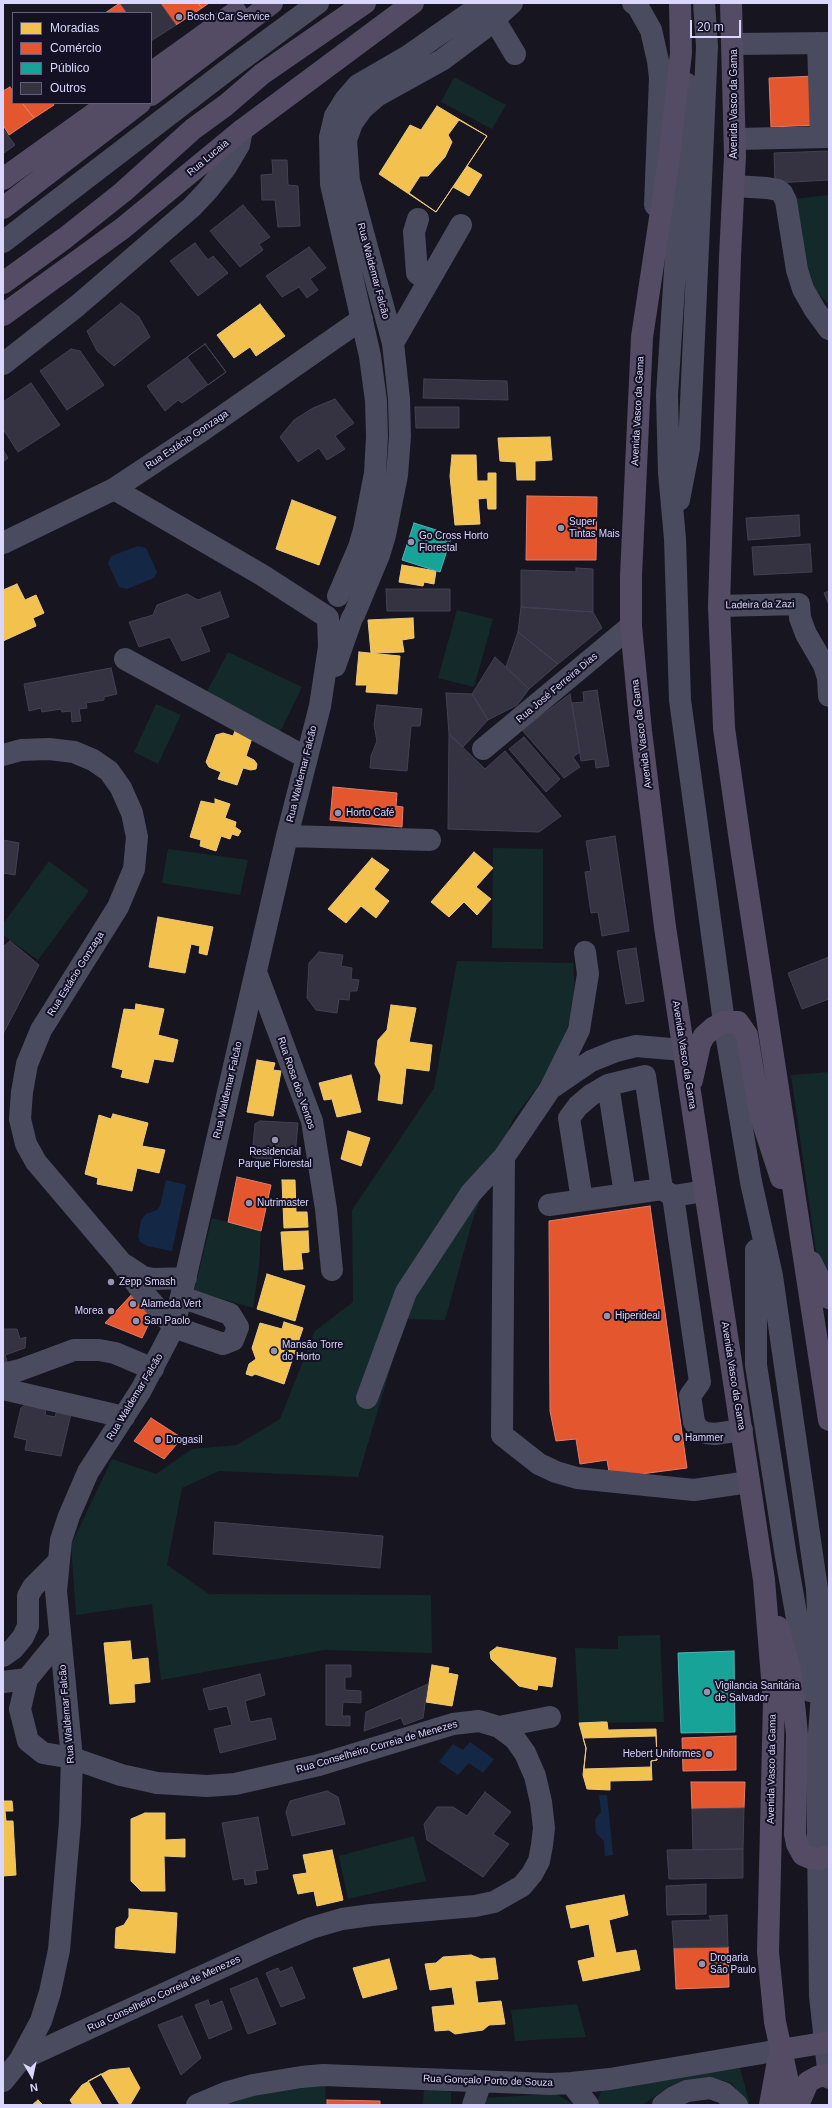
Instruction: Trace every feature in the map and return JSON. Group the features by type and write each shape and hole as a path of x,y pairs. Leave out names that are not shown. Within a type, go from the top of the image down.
{"main road":[{"path":"152,72 248,3"},
{"path":"152,94 272,3"},
{"path":"3,283 34,261 117,196 193,129 226,105 262,74 365,3"},
{"name":"Rua Lucaia","path":"3,315 123,228 242,130 413,3"},
{"name":"Avenida Vasco da Gama","path":"731,3 734,44 735,139 719,606 722,700 729,768 799,1233 829,1420"},
{"name":"Avenida Vasco da Gama","path":"682,4 681,53 669,159 642,337 631,576 632,626 641,731 665,927 764,1580 774,1702 768,1952 771,1991 780,2050 793,2105"},
{"path":"3,179 108,104"},
{"path":"3,208 139,104"},
{"path":"689,1093 700,1044 704,1036 713,1028 724,1022 738,1022 747,1035 760,1114 774,1161 799,1233 829,1298"},
{"path":"764,1580 790,1669 794,1692 797,1735 795,1834 797,1844 803,1855 824,1857"},
{"path":"770,2105 780,2050 827,2042"},
{"path":"798,2105 808,2082 817,2077 829,2075"}],"street":[{"path":"3,242 220,75 318,3"},
{"name":"Rua Waldemar Falcão","path":"3,2081 20,2060 41,2021 50,1992 59,1950 70,1822 72,1758 56,1591 61,1540 78,1492 88,1472 153,1369 174,1327 286,836 320,706 329,647 331,607 359,547 375,473 377,436 376,401 370,356 332,184 330,137 336,116 345,100 358,85 489,11 512,3"},
{"path":"675,539 688,448 707,46 704,3"},
{"path":"682,4 690,27 680,219 668,395 669,473 675,539 680,700 724,1022 751,1182 772,1276 817,1589 822,1694 817,1760"},
{"path":"635,5 651,30 657,52 659,70 654,252"},
{"path":"489,11 515,54"},
{"name":"Rua Waldemar Falcão","path":"320,706 353,616 381,549 390,516 400,436 399,399 393,343 350,181 346,140 352,123 362,109 377,96 442,60 489,11"},
{"path":"734,44 824,43 825,137 735,139"},
{"path":"3,364 77,306 192,207 226,167 239,145 242,130"},
{"path":"734,186 767,188 778,190 782,193 786,202 797,270 803,289 815,310 829,329"},
{"path":"418,219 414,232 417,273 428,281"},
{"path":"393,343 461,225"},
{"name":"Rua Estácio Gonzaga","path":"3,543 114,488 203,430 362,319"},
{"path":"114,488 262,575 331,607 349,599 353,604 353,616"},
{"name":"Ladeira da Zazi","path":"719,606 799,604 800,618 806,634 824,665 828,678 828,696"},
{"name":"Rua José Ferreira Dias","path":"483,749 632,626"},
{"path":"125,659 307,758"},
{"name":"Rua Estácio Gonzaga","path":"3,755 21,750 49,749 74,752 93,760 109,772 121,788 132,813 137,837 134,869 118,907 41,1030 27,1064 22,1092 20,1119 26,1144 36,1162 121,1262 140,1290 174,1327"},
{"path":"286,836 430,840"},
{"path":"367,1398 406,1292 471,1193 504,1156 550,1089 579,1030 588,974 585,952"},
{"name":"Rua Rosa dos Ventos","path":"256,972 312,1121 326,1209 332,1270"},
{"path":"550,1089 591,1060 616,1050 636,1046 683,1050"},
{"path":"582,1200 570,1118 583,1102 608,1085 645,1076 700,1382 690,1396 694,1422 698,1429 706,1434 742,1430"},
{"path":"608,1085 625,1194"},
{"path":"504,1156 502,1435 539,1464 556,1472 577,1478 694,1490 749,1482"},
{"path":"751,1182 757,1278 754,1342 756,1365 791,1592 807,1671 817,1760 824,1857 820,1996 827,2042 829,2075"},
{"path":"549,1205 625,1194 705,1191"},
{"name":"Rua Estácio Gonzaga","path":"121,1262 143,1277 183,1287"},
{"path":"174,1327 223,1344 233,1340 238,1327 230,1314 183,1287"},
{"path":"3,1374 20,1370 74,1350 99,1350 115,1353 153,1369"},
{"path":"3,1389 124,1417"},
{"path":"3,1656 13,1649 23,1637 28,1626 28,1596 33,1587 58,1562"},
{"path":"3,1682 28,1679 60,1639"},
{"name":"Rua Conselheiro Correia de Menezes","path":"20,2060 270,1945 311,1928 342,1919 475,1906 494,1902 522,1886 532,1874 539,1861 544,1828 541,1802 535,1776 524,1753 515,1739 499,1727 479,1721 453,1724 319,1765 236,1784 207,1786 157,1783 121,1775 72,1758 42,1753 28,1741 20,1710 28,1679"},
{"path":"499,1727 550,1717"},
{"name":"Rua Gonçalo Porto de Souza","path":"198,2105 228,2092 254,2085 316,2075 481,2082 550,2084 571,2083 610,2079 780,2050"},
{"path":"473,2105 481,2082"},
{"path":"571,2083 588,2105"},
{"path":"663,2105 674,2097 687,2091 710,2088 724,2093 737,2105"}],"green space":[{"path":"454,77 506,105 492,129 441,102"},
{"path":"829,195 829,305 811,285 793,199"},
{"path":"457,610 493,619 474,687 438,678"},
{"path":"228,652 302,687 279,734 204,697"},
{"path":"156,704 181,715 158,764 134,752"},
{"path":"493,848 543,849 543,949 492,948"},
{"path":"168,849 248,860 240,895 162,883"},
{"path":"49,861 89,891 38,960 3,935 3,924"},
{"path":"457,961 573,963 576,1006 549,1072 513,1119 474,1215 445,1320 405,1319 358,1477 219,1471 182,1488 167,1565 209,1594 431,1595 432,1653 325,1650 161,1680 152,1604 76,1615 71,1545 112,1459 156,1474 192,1449 237,1445 280,1419 315,1331 353,1302 352,1210 434,1088"},
{"path":"829,1072 829,1275 816,1251 791,1075"},
{"path":"212,1218 261,1231 259,1267 253,1308 194,1291"},
{"path":"660,1635 664,1722 579,1723 575,1648 618,1649 618,1636"},
{"path":"414,1836 426,1881 348,1899 339,1856"},
{"path":"577,2004 586,2037 515,2041 511,2010"},
{"path":"740,2068 750,2105 746,2105 732,2083 709,2077 670,2086 642,2105 596,2105 602,2089"},
{"path":"325,2083 326,2105 209,2105 255,2089"},
{"path":"424,2087 451,2092 451,2105 423,2105"},
{"path":"556,2094 574,2105 479,2105 481,2098"}],"water":[{"path":"138,546 146,548 157,572 154,578 127,589 119,587 108,563 111,556"},
{"path":"166,1180 186,1185 172,1251 147,1246 140,1242 138,1236 141,1220 146,1214 157,1210 160,1206"},
{"path":"470,1742 494,1759 483,1773 469,1763 458,1775 439,1762 453,1744 463,1750"},
{"path":"599,1795 607,1795 613,1855 605,1856 604,1841 596,1833 595,1820 601,1812"}],"building: Moradias":[{"path":"437,106 487,136 436,212 379,174 410,125 421,130"},
{"path":"459,120 487,136 467,166 482,175 469,196 453,187 436,212 409,193 420,176 428,176 445,157 452,142 448,135"},
{"path":"260,304 285,336 256,356 250,347 234,358 217,335"},
{"path":"550,437 552,460 535,461 535,480 517,480 516,462 500,461 498,438"},
{"path":"452,455 476,455 477,481 488,481 488,473 496,473 496,509 488,509 487,498 478,499 480,524 455,525 450,476"},
{"path":"292,500 336,517 319,565 276,549"},
{"path":"402,565 436,571 434,584 424,582 423,586 399,582"},
{"path":"17,584 25,600 36,595 44,613 33,618 36,626 3,641 3,590"},
{"path":"413,618 414,638 402,640 404,652 371,653 368,620"},
{"path":"359,652 400,656 397,694 366,692 367,685 356,685"},
{"path":"235,731 252,738 246,756 254,760 257,764 256,769 251,770 243,768 237,785 218,779 221,772 209,767 206,762 216,735 223,733 233,736"},
{"path":"215,799 230,804 225,818 236,822 235,827 241,831 238,836 232,834 230,839 221,836 216,851 200,846 201,840 190,837 201,801 215,804"},
{"path":"474,852 493,868 476,887 491,899 477,915 464,902 449,917 431,902"},
{"path":"372,858 389,870 374,889 389,901 376,918 361,906 346,923 328,909"},
{"path":"158,917 213,927 207,955 199,953 200,946 191,944 185,973 149,967"},
{"path":"136,1004 164,1009 158,1035 178,1040 173,1062 154,1059 148,1083 121,1077 123,1070 112,1067 124,1009 135,1010"},
{"path":"391,1005 416,1008 409,1042 432,1045 429,1071 406,1068 402,1104 378,1100 381,1076 375,1064 378,1040 387,1030"},
{"path":"257,1060 275,1063 273,1070 281,1071 273,1116 247,1112"},
{"path":"351,1075 361,1112 337,1117 332,1099 324,1100 319,1083"},
{"path":"113,1114 148,1123 142,1146 165,1150 159,1173 137,1168 132,1191 97,1184 98,1178 85,1174 99,1115 111,1119"},
{"path":"348,1131 370,1138 361,1166 341,1159"},
{"path":"282,1180 295,1180 296,1212 307,1212 308,1227 284,1228"},
{"path":"308,1231 309,1252 301,1253 303,1269 284,1270 281,1232"},
{"path":"267,1274 305,1286 295,1321 257,1309"},
{"name":"Mansão Torre do Horto","path":"284,1322 303,1328 284,1384 255,1374 252,1376 246,1374 249,1364 256,1359 252,1348 260,1323 282,1329"},
{"path":"130,1641 132,1660 148,1658 150,1682 134,1684 135,1702 110,1704 104,1643"},
{"path":"497,1647 556,1658 552,1687 538,1685 537,1690 519,1686 491,1659 490,1652"},
{"path":"432,1665 449,1668 448,1673 458,1675 452,1706 426,1702"},
{"path":"607,1722 608,1730 656,1729 657,1760 651,1761 652,1780 610,1781 610,1790 587,1789 583,1775 586,1748 579,1723"},
{"path":"656,1736 657,1760 651,1761 651,1767 584,1769 586,1748 583,1738"},
{"path":"3,1801 12,1801 13,1811 5,1811 6,1821 13,1821 16,1875 3,1876"},
{"path":"145,1813 165,1813 165,1840 185,1839 185,1857 164,1856 165,1891 141,1891 131,1881 131,1819"},
{"path":"332,1850 343,1900 317,1906 314,1891 298,1894 293,1875 307,1873 303,1855"},
{"path":"624,1895 628,1915 609,1920 616,1953 636,1950 640,1970 583,1981 578,1961 595,1957 589,1924 571,1928 566,1906"},
{"path":"129,1909 177,1913 175,1953 115,1948 116,1928 124,1925 129,1917"},
{"path":"471,1955 481,1959 495,1958 498,1979 475,1981 478,2003 501,2001 505,2024 489,2025 483,2030 455,2034 449,2030 435,2031 432,2007 455,2005 452,1987 430,1990 425,1964 436,1963 443,1957"},
{"path":"389,1959 397,1989 363,1998 353,1968"},
{"path":"129,2068 140,2088 130,2105 73,2105 70,2100 82,2085 109,2070"},
{"path":"101,2074 120,2105 102,2105 88,2081"},
{"path":"38,2100 43,2105 32,2105"}],"building: Comércio":[{"path":"120,3 126,12 106,12"},
{"name":"Bosch Car Service","path":"160,3 198,3 202,8 176,25"},
{"path":"198,3 209,3 202,8"},
{"path":"816,76 817,125 771,127 769,78"},
{"path":"10,87 12,90 12,104 23,104 34,118 9,135 3,125 3,91"},
{"path":"23,104 54,104 54,105 34,118"},
{"name":"Super Tintas Mais","path":"527,496 597,497 596,560 526,560"},
{"path":"333,787 397,793 396,806 403,807 402,827 330,820"},
{"name":"Nutrimaster","path":"237,1177 271,1185 261,1231 228,1222"},
{"name":"Hiperideal","path":"650,1206 687,1468 610,1478 607,1460 580,1464 576,1439 556,1441 550,1411 549,1221"},
{"name":"Alameda Vert","path":"135,1291 152,1317 142,1338 105,1323"},
{"name":"Drogasil","path":"151,1418 182,1438 164,1459 134,1441"},
{"name":"Hebert Uniformes","path":"736,1736 736,1770 683,1771 682,1738"},
{"path":"691,1782 745,1782 744,1808 692,1809"},
{"name":"Drogaria São Paulo","path":"728,1947 729,1987 676,1989 674,1948"},
{"path":"327,2100 380,2101 380,2105 327,2105"}],"building: Público":[{"path":"414,523 452,535 440,572 402,560"},
{"name":"Vigilancia Sanitária de Salvador","path":"734,1651 735,1732 681,1733 678,1653"}],"building: Outros":[{"path":"120,3 160,3 176,25 152,40 152,12 126,12"},
{"path":"3,129 15,145 4,153 3,153"},
{"path":"829,151 829,180 775,183 774,153"},
{"path":"272,160 287,160 288,185 298,186 300,226 278,227 275,200 262,200 261,175 273,174"},
{"path":"243,205 270,237 259,244 263,250 240,267 210,231"},
{"path":"195,243 208,260 213,256 228,273 198,296 170,261"},
{"path":"309,247 326,268 310,279 318,290 307,298 299,287 282,297 266,276"},
{"path":"121,303 139,317 150,337 114,366 97,351 87,331"},
{"path":"205,344 226,372 182,403 178,400 165,411 147,386"},
{"path":"205,344 226,372 208,385 187,357"},
{"path":"71,349 80,351 104,385 67,410 40,371"},
{"path":"424,379 507,381 508,400 423,398"},
{"path":"31,383 60,425 18,452 3,429 3,402"},
{"path":"335,399 354,423 335,436 345,449 327,460 319,448 298,462 280,437 294,420 313,408"},
{"path":"415,407 459,407 459,428 416,428"},
{"path":"3,450 8,458 3,462"},
{"path":"799,515 800,536 748,540 746,518"},
{"path":"810,544 812,572 754,575 752,547"},
{"path":"576,568 593,569 593,612 521,607 521,570 576,572"},
{"path":"386,589 450,589 450,611 387,611"},
{"path":"829,591 829,605 824,593"},
{"path":"220,592 229,617 200,627 210,651 182,661 170,637 139,647 129,622 153,615 157,605 187,594 198,600"},
{"path":"521,607 593,612 602,628 558,664 518,632"},
{"path":"518,632 558,664 529,689 506,667"},
{"path":"495,657 529,689 517,705 488,720 472,694"},
{"path":"111,668 117,694 104,697 104,700 86,703 87,708 79,709 81,721 72,722 71,711 62,712 61,709 42,712 41,708 29,711 24,684"},
{"path":"597,690 609,766 596,768 595,759 581,761 572,703 584,702 583,692"},
{"path":"446,693 472,694 488,720 463,747 449,734"},
{"path":"570,694 580,752 573,757 580,767 564,778 522,730"},
{"path":"377,705 422,709 420,726 411,726 407,771 370,768 371,756 377,741 374,725"},
{"path":"449,734 485,769 505,751 561,816 539,832 448,829"},
{"path":"524,737 560,779 546,792 509,749"},
{"path":"615,836 629,931 602,936 598,912 591,913 585,872 591,871 586,841"},
{"path":"3,840 19,843 15,875 3,873"},
{"path":"10,941 39,965 3,1034 3,947"},
{"path":"636,948 644,1001 626,1004 617,951"},
{"path":"319,952 343,955 341,966 352,968 351,979 359,980 357,991 350,991 349,1000 339,999 337,1013 316,1010 307,998 309,963"},
{"path":"829,957 829,999 802,1009 788,973"},
{"name":"Residencial Parque Florestal","path":"260,1121 298,1123 295,1156 283,1155 283,1161 273,1160 273,1164 257,1163 258,1159 252,1156 255,1124"},
{"path":"3,1329 17,1329 20,1339 26,1337 25,1348 5,1355 8,1365 3,1367"},
{"path":"26,1404 46,1408 45,1415 55,1417 57,1410 71,1414 61,1456 25,1450 27,1440 14,1437 21,1408"},
{"path":"215,1522 383,1536 380,1568 213,1554"},
{"path":"326,1665 351,1665 351,1677 345,1677 345,1690 361,1691 361,1703 343,1702 342,1716 350,1716 350,1726 326,1725"},
{"path":"260,1674 265,1695 245,1701 250,1722 271,1718 276,1739 220,1753 214,1729 232,1725 227,1706 209,1710 203,1689"},
{"path":"428,1684 423,1718 404,1725 401,1718 364,1731 366,1712"},
{"path":"327,1791 338,1797 345,1824 292,1836 286,1812 290,1801"},
{"path":"485,1792 511,1812 493,1834 509,1844 483,1877 427,1840 424,1824 437,1807 453,1807 467,1816"},
{"path":"744,1808 743,1849 693,1850 692,1809"},
{"path":"258,1817 268,1869 255,1871 257,1883 245,1885 244,1878 233,1880 222,1823"},
{"path":"743,1849 743,1878 669,1879 667,1850"},
{"path":"706,1884 706,1914 667,1915 666,1886"},
{"path":"727,1915 728,1947 674,1948 672,1921 711,1920 709,1916"},
{"path":"292,1967 305,1998 281,2007 266,1973 278,1968 280,1972"},
{"path":"257,1978 276,2024 248,2034 230,1989"},
{"path":"208,2000 210,2006 222,2001 232,2029 209,2039 195,2005"},
{"path":"182,2016 201,2058 181,2075 158,2025"}],"place":[{"name":"Bosch Car Service","path":"179,17"},
{"name":"Super Tintas Mais","path":"561,528"},
{"name":"Go Cross Horto Florestal","path":"411,542"},
{"name":"Horto Café","path":"338,813"},
{"name":"Residencial Parque Florestal","path":"275,1140"},
{"name":"Nutrimaster","path":"249,1203"},
{"name":"Zepp Smash","path":"111,1282"},
{"name":"Alameda Vert","path":"133,1304"},
{"name":"Morea","path":"111,1311"},
{"name":"Hiperideal","path":"607,1316"},
{"name":"San Paolo","path":"136,1321"},
{"name":"Mansão Torre do Horto","path":"274,1351"},
{"name":"Hammer","path":"677,1438"},
{"name":"Drogasil","path":"158,1440"},
{"name":"Vigilancia Sanitária de Salvador","path":"707,1692"},
{"name":"Hebert Uniformes","path":"709,1754"},
{"name":"Drogaria São Paulo","path":"702,1964"}]}
